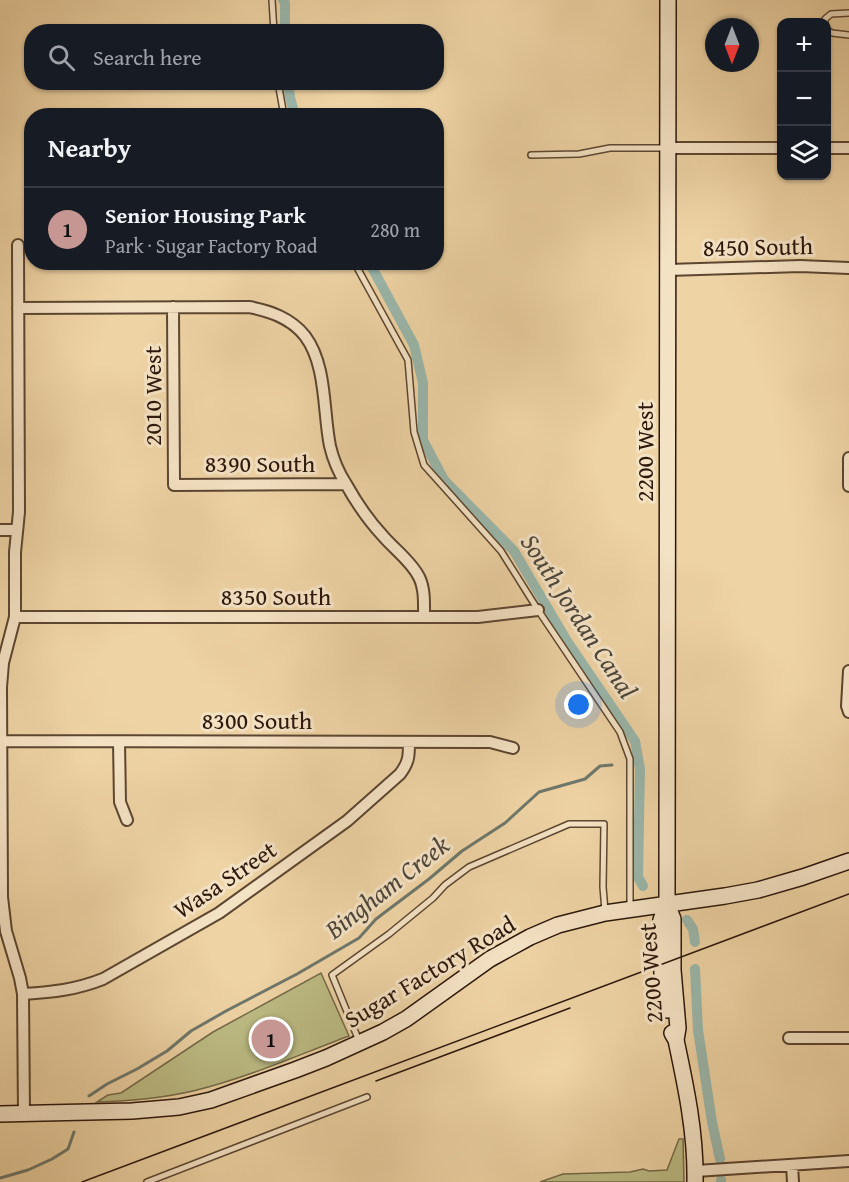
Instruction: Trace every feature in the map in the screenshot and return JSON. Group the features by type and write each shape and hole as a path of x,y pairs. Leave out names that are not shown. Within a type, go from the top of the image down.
{"street":[{"name":"2200 West","path":"668,0 667,903 661,920 662,974 670,1029 676,1040 690,1107 696,1177"},
{"path":"668,148 777,148"},
{"path":"831,148 849,148"},
{"path":"18,245 19,512 15,552 15,618 2,674 1,877 6,931 23,994 24,1114"},
{"name":"8450 South","path":"668,270 800,266 849,268"},
{"path":"18,308 249,308 274,314 295,325 313,349 318,363 330,446 335,461 346,484 381,534 419,576 423,588 424,618"},
{"name":"2010 West","path":"173,308 174,485"},
{"path":"849,458 849,486"},
{"name":"8390 South","path":"174,485 346,484"},
{"path":"0,530 16,530"},
{"name":"8350 South","path":"15,618 424,618 478,617 538,610"},
{"path":"849,671 847,706 849,712"},
{"name":"8300 South","path":"1,741 490,742 513,748"},
{"path":"119,742 120,802 127,820"},
{"name":"Wasa Street","path":"23,994 83,987 103,979 219,913 347,821 400,774 406,765 408,742"},
{"name":"Sugar Factory Road","path":"0,1114 132,1112 179,1107 211,1100 296,1070 359,1043 406,1019 479,967 515,945 558,925 605,913 758,890 796,880 849,861"},
{"path":"789,1038 849,1038"},
{"path":"696,1177 792,1165 849,1161"},
{"path":"792,1165 793,1182"}],"lane":[{"path":"272,0 274,24"},
{"path":"826,18 831,14 849,13"},
{"path":"831,32 849,35"},
{"path":"279,90 283,108"},
{"path":"531,155 579,154 610,148 668,148"},
{"path":"358,270 408,360 414,432 424,465 501,551 620,732 630,759 630,909"},
{"path":"359,1043 332,975 389,934 469,867 568,824 604,824 605,913"},
{"path":"147,1182 367,1097"}],"shaded area":[{"path":"321,973 349,1036 213,1086 170,1096 97,1102 108,1095 121,1093 213,1032"},
{"path":"679,1139 683,1139 684,1182 540,1182 563,1174 630,1172 643,1169 667,1170"}],"waterway":[{"name":"South Jordan Canal","path":"283,0 285,24"},
{"name":"South Jordan Canal","path":"289,90 293,108"},
{"name":"South Jordan Canal","path":"373,270 414,345 423,383 423,440 444,480 514,551 567,641 635,741 640,769 638,877 643,886"},
{"name":"Bingham Creek","path":"89,1096 167,1051 191,1031 359,938 376,919 462,851 505,823 539,792 585,779 600,766 612,765"},
{"name":"South Jordan Canal","path":"687,920 693,929 695,942"},
{"name":"South Jordan Canal","path":"695,969 698,1030 720,1159"},
{"name":"Bingham Creek","path":"0,1178 28,1170 52,1159 68,1149 74,1132"}],"tram line":[{"path":"82,1182 849,894"},
{"path":"376,1081 570,1008"}],"place":[{"name":"Senior Housing Park","path":"271,1039"}]}
